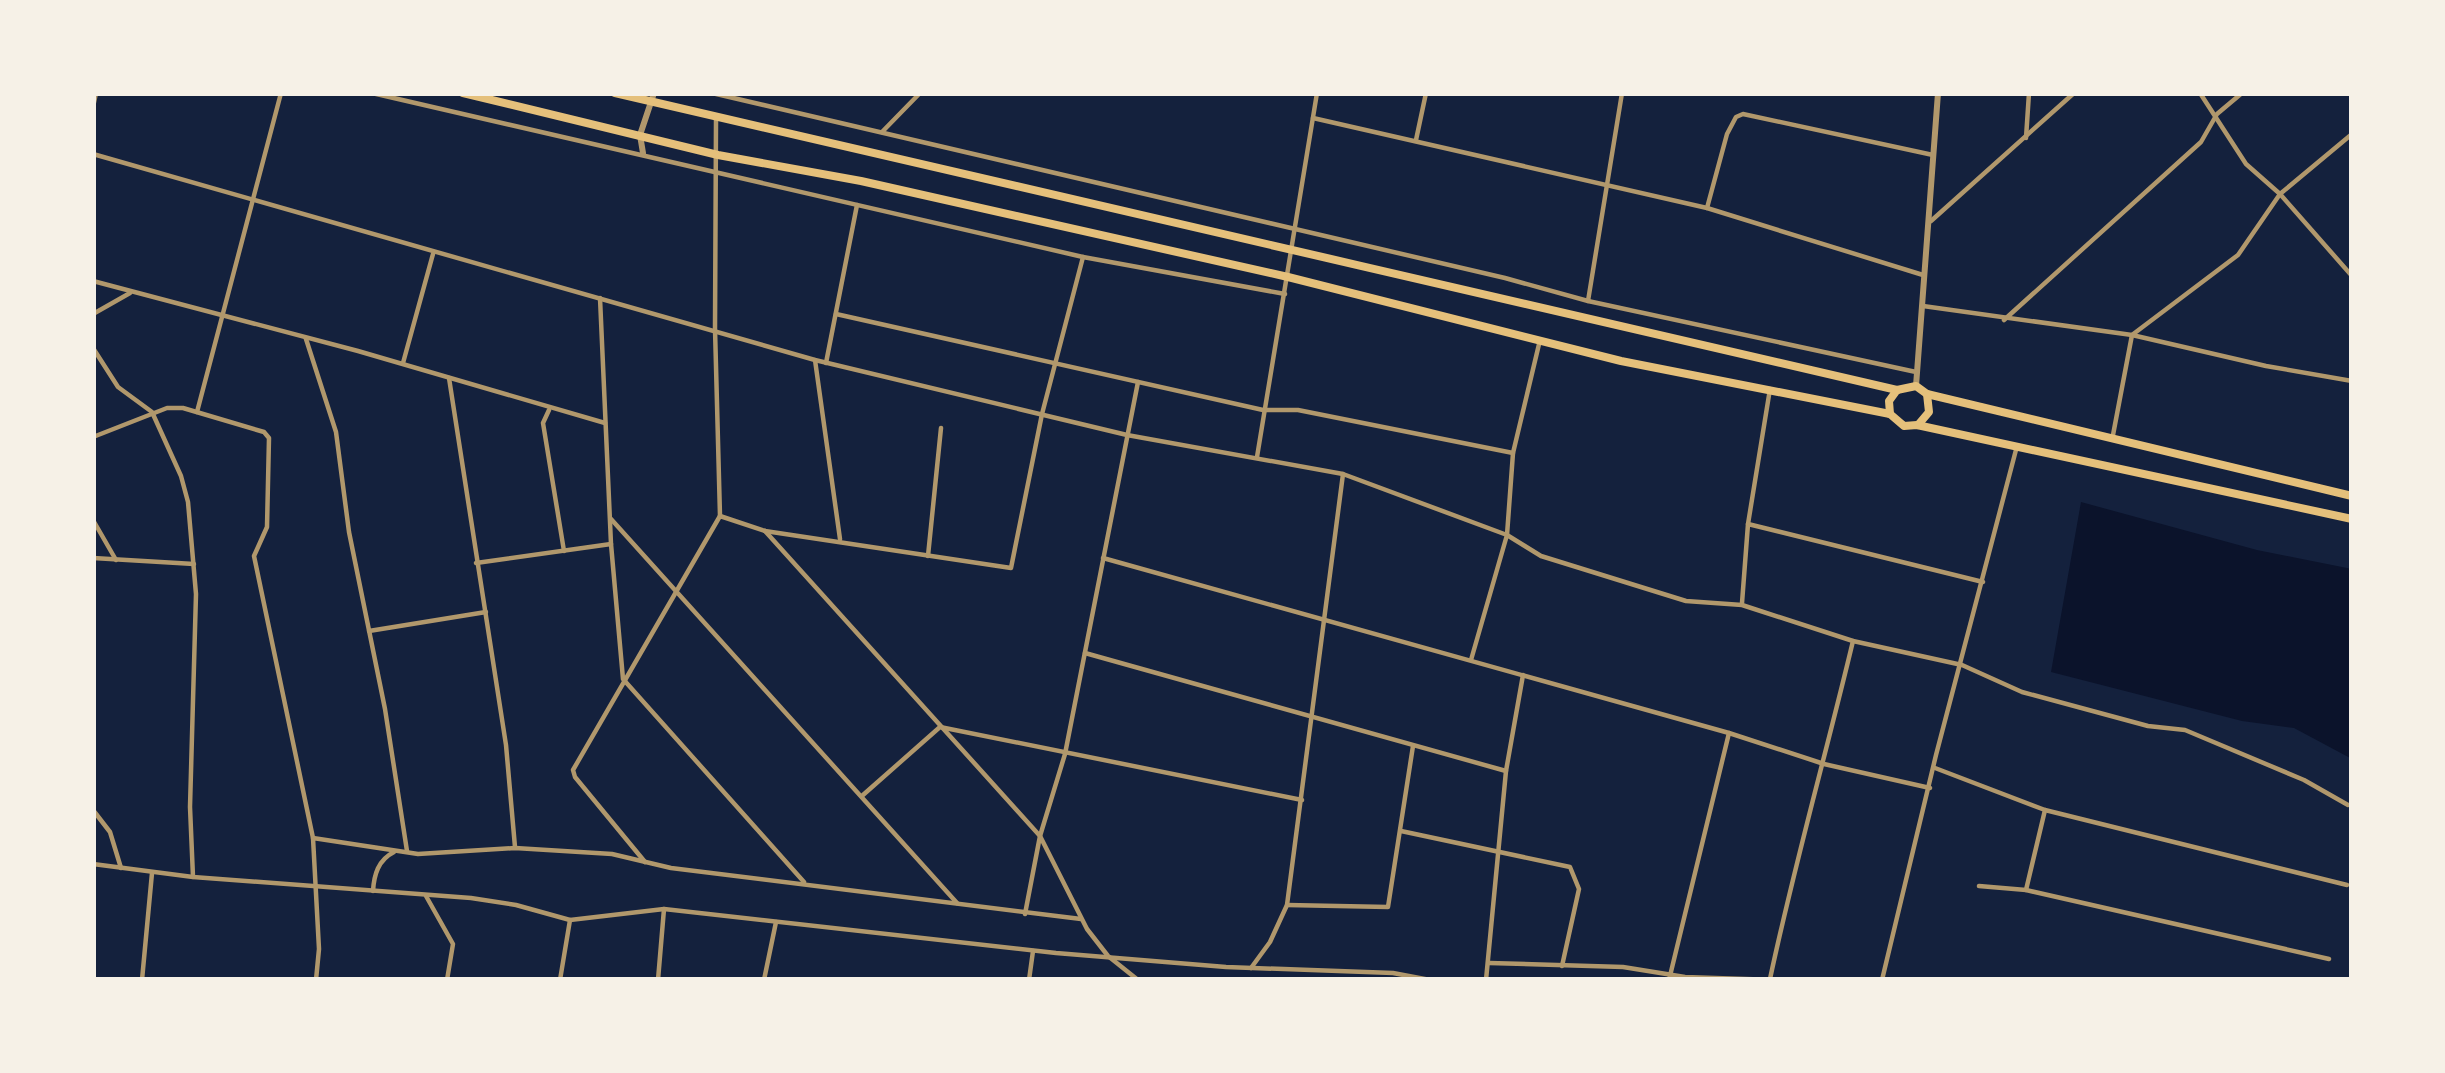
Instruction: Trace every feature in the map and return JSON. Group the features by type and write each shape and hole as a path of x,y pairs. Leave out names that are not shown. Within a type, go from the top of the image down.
{"highway":[{"path":"463,93 718,155 884,186 1288,278 1622,361 1890,414"},
{"path":"615,93 652,97 870,156 1293,248 1897,390 1916,386 1927,394 2352,496"},
{"path":"1897,390 1889,401 1890,414 1898,424 2352,519"},
{"path":"1917,425 1929,412 1927,394"}],"street":[{"path":"93,107 96,93"},
{"path":"197,412 281,93"},
{"path":"372,93 1083,257 1285,294"},
{"path":"712,93 1505,278 1588,302 1918,372"},
{"path":"882,132 920,93"},
{"path":"1256,457 1316,93"},
{"path":"1416,142 1426,93"},
{"path":"1588,302 1622,93"},
{"path":"1916,386 1938,93"},
{"path":"2026,138 2029,93"},
{"path":"1927,225 2074,93"},
{"path":"2200,93 2246,164 2280,194 2352,276"},
{"path":"2004,320 2201,142 2217,114 2242,93"},
{"path":"643,154 640,135 652,97"},
{"path":"1708,208 1727,134 1743,114 1933,155"},
{"path":"645,862 573,770 719,516 716,116"},
{"path":"1313,118 1708,208 1923,275"},
{"path":"2112,440 2132,335 2238,255 2280,194 2352,134"},
{"path":"93,154 826,363 1127,435 1343,474 1507,535 1541,556 1686,601 1742,605 1853,641 1962,664 2022,692 2148,726 2185,730 2304,780 2348,805"},
{"path":"826,363 857,205"},
{"path":"403,363 433,254"},
{"path":"719,516 765,532 1011,568 1054,363 1083,257"},
{"path":"93,281 403,363 605,423"},
{"path":"93,314 130,293"},
{"path":"600,298 611,544 623,680 805,883"},
{"path":"1923,306 2132,335 2352,381"},
{"path":"836,314 1263,410 1298,410 1513,453"},
{"path":"306,339 336,432 403,850"},
{"path":"1471,660 1507,535 1513,453 1540,340"},
{"path":"93,348 118,387 152,412 186,492 194,564 193,877"},
{"path":"815,360 841,541"},
{"path":"449,378 506,745 515,848"},
{"path":"1025,914 1040,836 1065,754 1138,382"},
{"path":"1742,605 1748,524 1770,389"},
{"path":"93,437 152,412 175,408 264,432 271,442 266,527 254,556 313,838 316,980"},
{"path":"550,408 543,423 564,551"},
{"path":"928,556 941,428"},
{"path":"1882,980 2017,446"},
{"path":"1251,968 1288,905 1343,474"},
{"path":"611,519 958,904"},
{"path":"93,520 116,560"},
{"path":"1748,524 1983,582"},
{"path":"765,532 1040,836 1081,919 1108,956 1138,980"},
{"path":"476,562 611,544"},
{"path":"93,558 194,564"},
{"path":"1103,558 1729,733 1824,764 1930,788"},
{"path":"369,631 486,612"},
{"path":"1487,963 1623,967 1668,978 1773,980 1796,862 1853,641"},
{"path":"1085,653 1506,771"},
{"path":"1486,980 1506,771 1523,675"},
{"path":"940,727 1302,800"},
{"path":"863,794 940,727"},
{"path":"1668,978 1729,733"},
{"path":"1288,905 1388,907 1413,746"},
{"path":"1935,768 2045,810 2347,885"},
{"path":"93,810 106,824 121,868"},
{"path":"2026,890 2045,810"},
{"path":"1401,831 1570,867 1579,889 1562,966"},
{"path":"313,838 441,854 515,848 612,854 1081,919"},
{"path":"373,891 382,860 403,850"},
{"path":"93,864 193,877 505,902 570,920 664,909 1033,951 1430,980"},
{"path":"142,980 152,873"},
{"path":"1979,886 2026,890 2329,959"},
{"path":"426,896 453,944 447,980"},
{"path":"658,980 664,909"},
{"path":"560,980 570,920"},
{"path":"764,980 776,922"},
{"path":"1029,980 1033,951"},
{"path":"1122,980 1124,969"}],"water":[{"path":"2081,502 2257,550 2352,569 2352,759 2294,728 2242,721 2051,672"}]}
